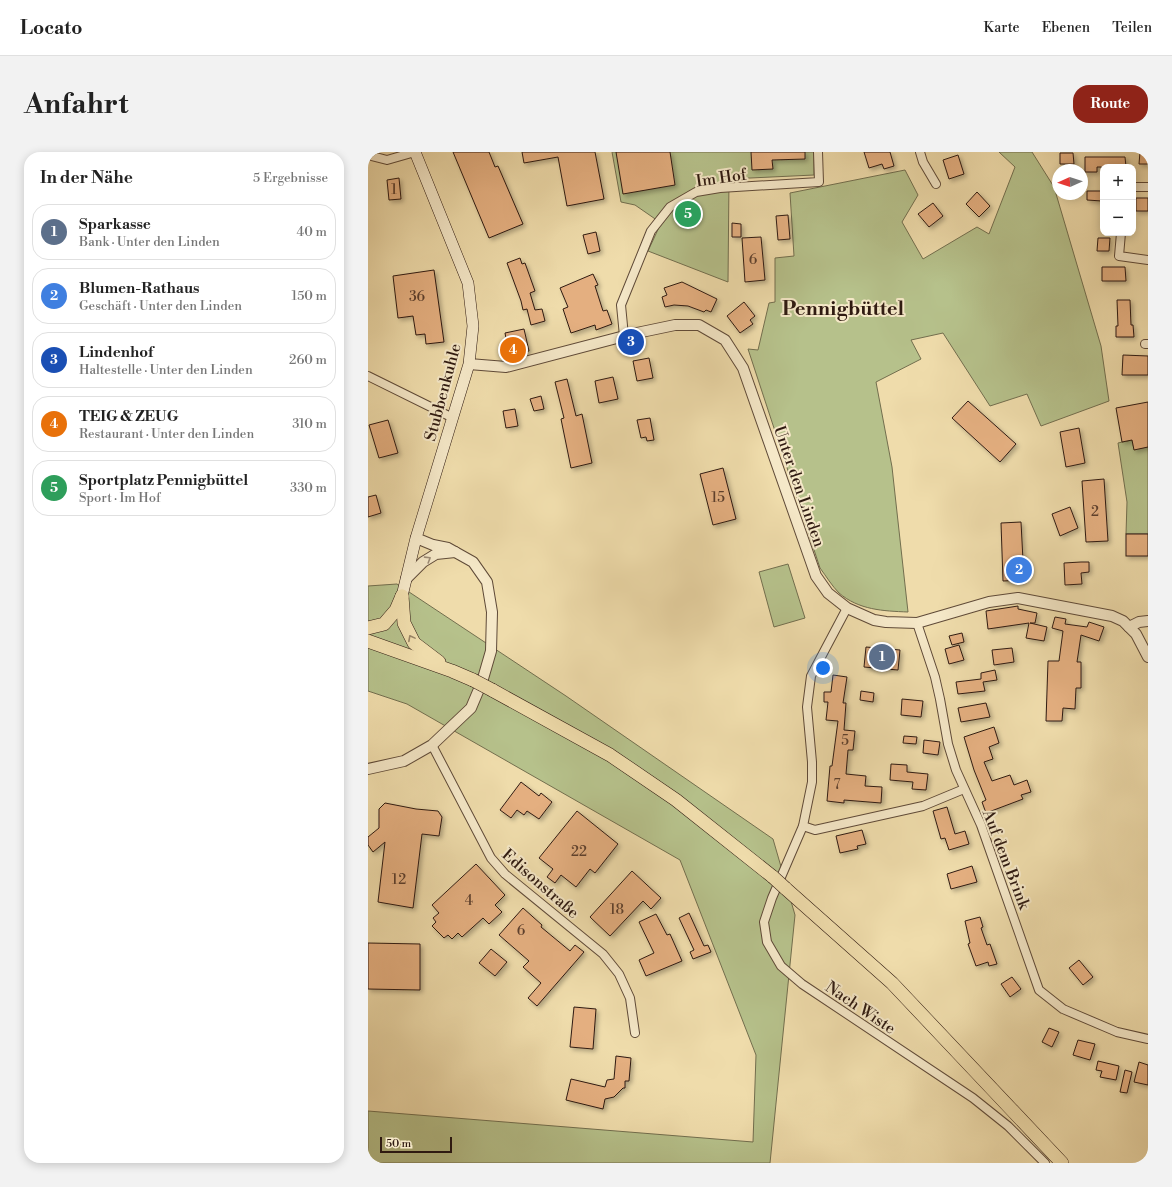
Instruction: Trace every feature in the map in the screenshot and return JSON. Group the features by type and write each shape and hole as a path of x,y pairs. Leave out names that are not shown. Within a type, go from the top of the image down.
{"main road":[{"name":"Stubbenkuhle","path":"402,596 416,538 469,364 473,326 468,283 415,152"},
{"path":"368,628 384,624 396,610 402,596"},
{"path":"402,596 404,623 414,643 452,671"},
{"path":"368,641 473,680 610,755 676,800 773,876 892,983 1062,1163"}],"street":[{"path":"368,154 387,160 415,152"},
{"name":"Im Hof","path":"624,336 621,305 651,231 670,207 696,192 720,188 819,182 818,152"},
{"path":"920,152 923,162 936,184"},
{"path":"1136,187 1148,187"},
{"path":"1120,236 1119,256 1148,260"},
{"name":"Unter den Linden","path":"469,364 506,367 624,336 675,325 699,325 725,340 743,368 816,576 828,593 847,608 874,620 917,623 989,602 1018,598 1112,616 1123,621 1129,627"},
{"path":"369,379 453,418"},
{"path":"368,769 404,761 432,745 471,708 482,682 491,651 492,612 487,582 473,562 457,552 416,538"},
{"path":"406,579 423,562 436,554 457,552"},
{"name":"Nach Wiste","path":"847,608 811,676 807,707 812,762 812,782 803,826 772,898 764,922 767,942 781,966 802,984 973,1098 1008,1126 1045,1163"},
{"path":"1148,621 1139,622 1129,627 1145,644 1148,656"},
{"name":"Auf dem Brink","path":"917,623 935,677 948,744 956,770 983,832 1039,990 1063,1008 1117,1032 1148,1040"},
{"name":"Edisonstraße","path":"432,745 491,858 505,874 603,954 620,974 630,998 635,1033"},
{"path":"803,826 815,830 923,806 964,789"}],"green space":[{"path":"612,152 814,152 814,175 729,179 728,282 648,251 661,223 635,205 621,202"},
{"path":"999,152 1032,152 1052,184 1052,200 1058,200 1101,346 1109,401 1041,426 1027,394 990,406 943,333 911,340 921,359 876,382 892,467 908,612 880,610 863,606 847,599 839,593 820,568 748,349 758,350 769,303 775,302 775,258 794,256 790,193 905,170 918,195 902,222 923,259 977,227 989,234 1015,167"},
{"path":"1132,440 1134,449 1148,447 1148,534 1126,534 1127,502 1118,443"},
{"path":"788,564 805,618 774,627 759,572"},
{"path":"397,584 566,696 773,839 795,915 770,1163 368,1163 368,1111 753,1142 756,1055 680,860 407,704 368,691 368,586"}],"building":[{"path":"453,152 489,152 495,167 498,166 523,224 489,238"},
{"path":"522,152 595,152 604,199 567,206 558,157 524,163"},
{"path":"616,152 670,152 675,185 623,194"},
{"path":"751,152 805,152 805,159 772,160 773,169 752,170"},
{"path":"864,152 890,152 894,166 884,169 882,164 869,168"},
{"path":"1140,152 1148,152 1148,164 1139,164"},
{"path":"1060,153 1073,153 1074,164 1060,164"},
{"path":"958,155 964,174 949,179 943,160"},
{"path":"1085,157 1125,157 1126,164 1100,164 1100,167 1097,167 1097,172 1088,172 1088,164 1085,164"},
{"path":"399,178 401,199 389,200 387,180"},
{"path":"1088,191 1100,191 1100,201 1087,200"},
{"path":"977,192 990,206 979,217 966,204"},
{"path":"1136,198 1148,198 1148,211 1136,211"},
{"path":"933,203 943,216 929,227 918,214"},
{"path":"788,215 790,239 778,240 776,216"},
{"path":"732,223 741,224 741,237 732,237"},
{"path":"596,232 600,251 588,254 583,235"},
{"path":"761,237 765,280 745,282 742,238"},
{"path":"1098,238 1110,238 1109,251 1097,251"},
{"path":"520,258 522,264 525,263 535,291 530,293 535,310 542,309 545,321 531,325 527,309 523,310 507,263"},
{"path":"1102,267 1125,267 1126,281 1102,281"},
{"path":"434,270 444,342 426,344 425,334 416,335 413,316 398,318 393,276"},
{"path":"593,274 598,285 595,286 603,311 607,310 612,324 596,330 595,325 571,333 563,309 568,307 560,288"},
{"path":"682,282 717,299 711,312 706,310 704,312 688,306 674,305 665,307 662,297 667,295 664,288"},
{"path":"1117,300 1130,300 1131,325 1133,325 1134,337 1116,337 1116,326 1118,326"},
{"path":"744,302 755,316 750,320 753,324 740,333 727,316"},
{"path":"524,329 529,351 509,355 505,333"},
{"path":"1123,355 1148,356 1148,375 1122,375"},
{"path":"649,358 653,378 637,381 633,361"},
{"path":"613,377 618,399 599,403 595,381"},
{"path":"567,379 576,416 582,414 592,463 571,468 561,419 564,418 555,382"},
{"path":"541,396 544,409 534,411 530,399"},
{"path":"968,401 1016,444 1000,462 952,418"},
{"path":"1148,402 1148,447 1134,450 1132,440 1122,442 1116,408"},
{"path":"515,409 518,426 506,428 503,411"},
{"path":"650,418 654,440 647,441 646,437 641,438 637,420"},
{"path":"388,420 398,453 379,458 369,425"},
{"path":"1079,428 1085,463 1066,467 1060,432"},
{"path":"723,468 736,519 713,525 700,474"},
{"path":"1104,479 1108,541 1086,542 1082,481"},
{"path":"376,495 381,513 368,517 368,497"},
{"path":"1070,507 1078,528 1060,536 1052,514"},
{"path":"1021,522 1024,580 1003,581 1001,523"},
{"path":"1126,534 1148,534 1148,556 1126,556"},
{"path":"1089,562 1089,572 1081,573 1082,584 1065,585 1064,563"},
{"path":"1018,606 1018,609 1037,613 1035,623 1030,623 1047,627 1044,641 1026,638 1029,623 988,629 986,611"},
{"path":"1055,617 1066,619 1065,624 1087,627 1089,622 1104,627 1099,641 1081,635 1077,662 1081,662 1081,688 1076,688 1075,709 1063,708 1062,721 1046,721 1048,661 1059,661 1063,631 1052,628"},
{"path":"962,633 964,642 952,645 949,636"},
{"path":"959,645 964,660 949,664 945,649"},
{"path":"866,647 900,650 898,670 864,667"},
{"path":"1012,648 1014,662 994,665 992,650"},
{"path":"995,670 997,680 983,682 985,691 958,694 956,682 981,679 981,673"},
{"path":"833,675 847,677 843,703 846,703 844,730 855,731 853,750 848,750 846,774 866,776 865,786 882,787 881,803 844,800 844,803 827,801 830,766 832,766 838,721 826,720 828,702 824,702 824,692 831,692"},
{"path":"861,691 874,693 873,702 860,700"},
{"path":"902,699 923,701 921,717 901,715"},
{"path":"986,703 990,717 961,722 958,708"},
{"path":"994,727 999,743 989,747 993,759 984,762 992,781 1010,775 1014,785 1027,780 1031,792 1021,795 1023,799 986,813 982,802 986,800 974,770 964,737"},
{"path":"904,736 917,737 916,744 903,743"},
{"path":"924,740 940,742 938,755 923,753"},
{"path":"891,764 907,765 907,772 928,774 926,790 912,789 913,782 890,780"},
{"path":"521,782 539,796 541,793 552,802 539,819 527,811 524,815 517,810 511,818 500,810"},
{"path":"385,803 416,809 438,811 442,817 439,836 422,834 413,908 378,902 385,842 373,852 368,845 368,837 379,828 379,809"},
{"path":"947,807 955,834 965,831 969,844 949,850 945,838 941,839 933,811"},
{"path":"577,811 618,844 595,873 590,869 576,887 561,875 555,883 547,877 553,869 539,858"},
{"path":"862,830 866,844 857,846 858,849 840,853 836,836"},
{"path":"476,864 505,895 495,905 502,912 489,924 483,918 462,937 458,933 452,939 448,935 444,938 432,926 436,922 433,918 439,913 432,905"},
{"path":"972,866 977,882 951,889 947,874"},
{"path":"632,871 661,898 651,909 643,901 610,936 590,917"},
{"path":"523,908 542,925 541,927 570,951 575,945 584,952 537,1006 528,998 541,983 523,967 529,961 499,935"},
{"path":"689,913 704,946 708,945 711,952 693,959 690,952 694,950 679,918"},
{"path":"656,914 667,935 670,934 682,961 646,976 639,960 654,953 639,922"},
{"path":"980,917 983,927 981,928 987,945 990,944 997,964 989,966 988,962 976,966 968,944 970,943 965,921"},
{"path":"368,943 420,944 420,990 368,989"},
{"path":"491,949 507,962 495,976 479,963"},
{"path":"1079,960 1093,977 1083,985 1069,968"},
{"path":"1012,977 1021,989 1010,997 1001,984"},
{"path":"574,1007 596,1009 593,1049 570,1047"},
{"path":"1049,1028 1059,1032 1052,1047 1042,1042"},
{"path":"1078,1040 1095,1044 1090,1060 1073,1055"},
{"path":"616,1056 631,1058 629,1081 625,1081 625,1088 623,1088 614,1097 605,1099 603,1109 566,1100 571,1079 605,1087 607,1080 614,1079"},
{"path":"1098,1061 1119,1066 1116,1080 1100,1077 1102,1071 1096,1070"},
{"path":"1139,1062 1148,1065 1148,1085 1134,1082"},
{"path":"1125,1070 1132,1072 1127,1093 1120,1092"}],"place":[{"name":"Sportplatz Pennigbüttel","path":"688,214"},
{"name":"Lindenhof","path":"631,342"},
{"name":"TEIG & ZEUG","path":"513,350"},
{"name":"Blumen-Rathaus","path":"1019,570"},
{"name":"Sparkasse","path":"882,657"}],"district":[{"name":"Pennigbüttel","path":"843,308"}]}
